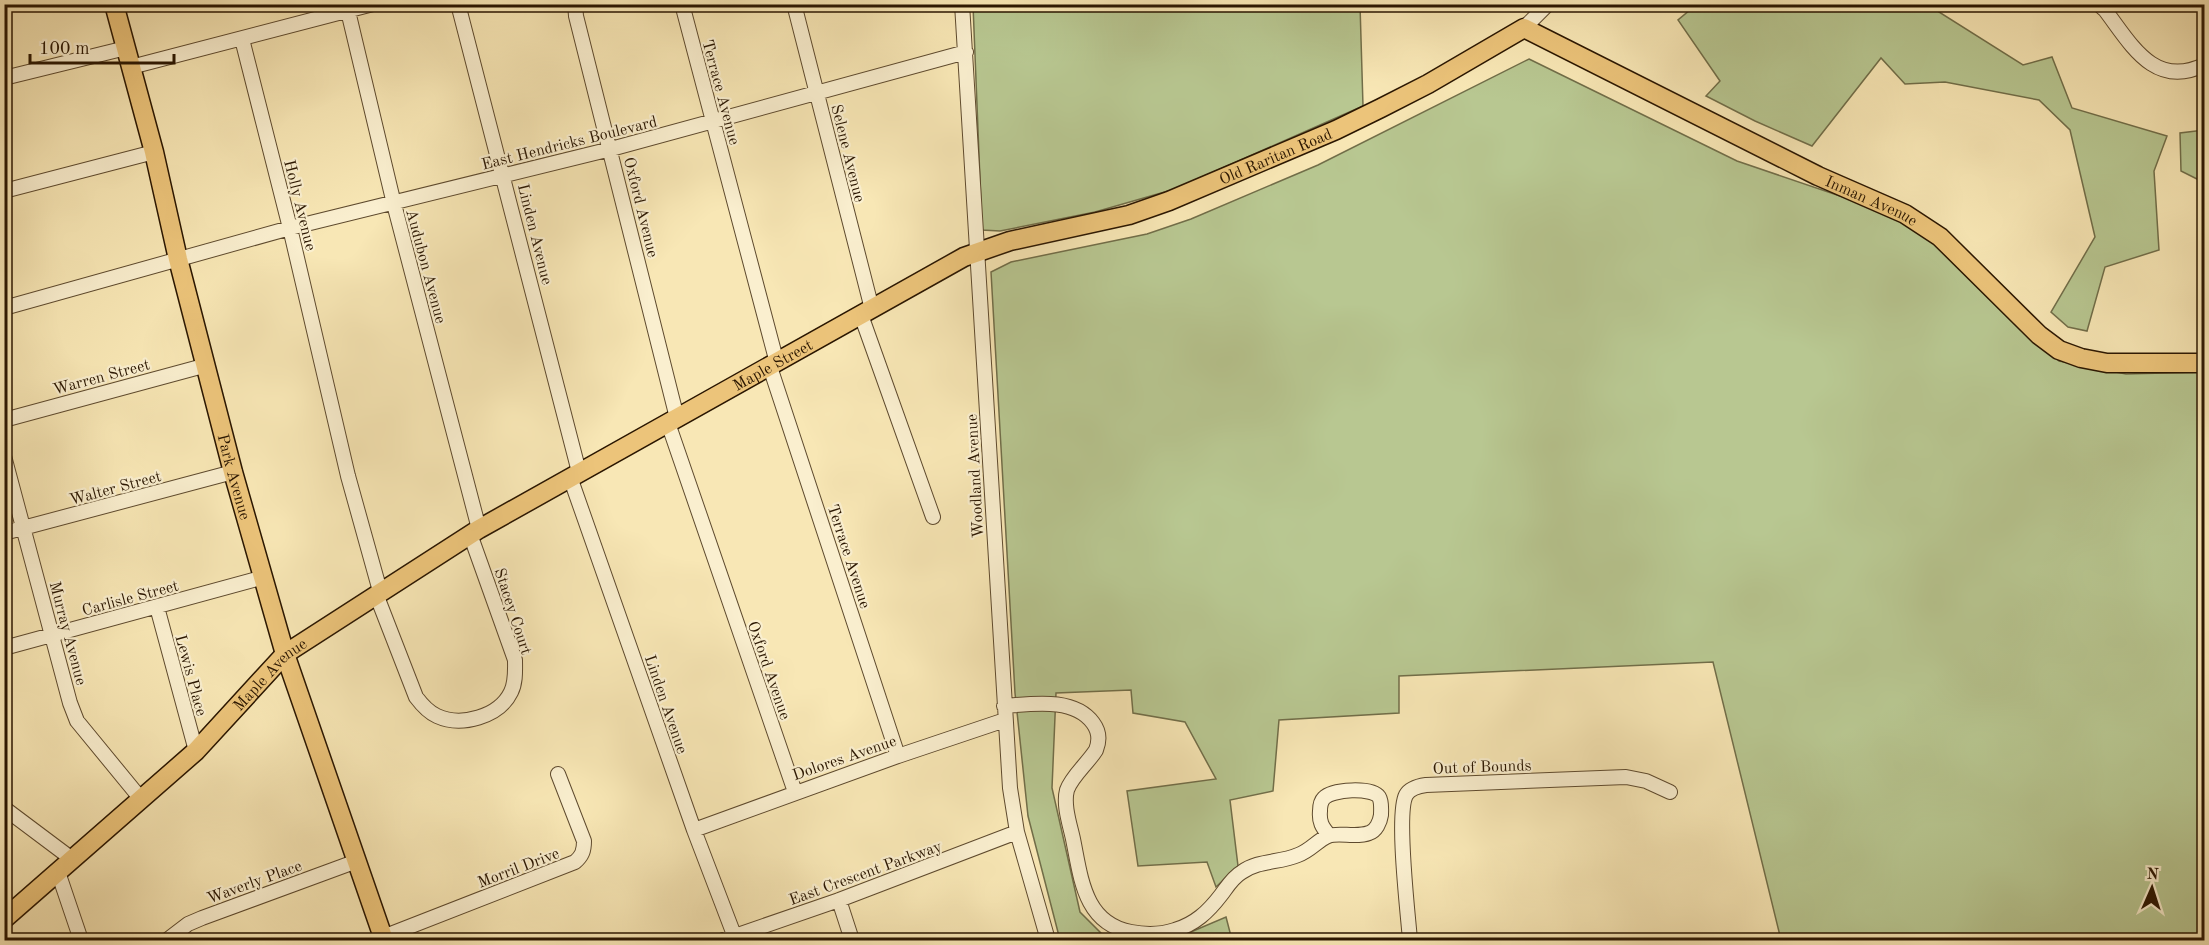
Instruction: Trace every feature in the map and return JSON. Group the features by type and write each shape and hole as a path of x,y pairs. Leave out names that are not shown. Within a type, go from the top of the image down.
{"main road":[{"name":"Park Avenue","path":"114,4 154,152 178,259 233,471 285,654 384,939"},
{"name":"Old Raritan Road","path":"977,252 1010,241 1129,214 1169,201 1326,135 1428,84 1524,28"},
{"name":"Inman Avenue","path":"1524,28 1818,176 1905,214 1940,237 2038,335 2058,350 2080,358 2107,363 2205,363"},
{"name":"Maple Street","path":"574,475 944,267 977,252"},
{"name":"Maple Avenue","path":"4,919 196,751 285,654 474,531 574,475"}],"street":[{"path":"131,67 373,4"},
{"name":"Linden Avenue","path":"459,4 504,175 574,475 731,939"},
{"name":"Oxford Avenue","path":"575,4 576,16 611,149 672,421 795,792"},
{"name":"Terrace Avenue","path":"682,4 773,365 898,756"},
{"name":"Selene Avenue","path":"794,4 866,312 933,517"},
{"name":"Woodland Avenue","path":"962,4 1010,788 1017,832 1048,940"},
{"name":"Old Raritan Road","path":"1524,28 1548,4"},
{"path":"2098,4 2138,53 2152,66 2186,71 2205,65"},
{"name":"Audubon Avenue","path":"348,11 474,531"},
{"name":"Holly Avenue","path":"242,39 378,593"},
{"path":"4,78 126,48"},
{"name":"East Hendricks Boulevard","path":"4,308 290,228 611,149 816,91 966,52"},
{"path":"4,191 154,152"},
{"name":"Warren Street","path":"4,420 207,364"},
{"name":"Murray Avenue","path":"4,456 70,703 77,721 141,799"},
{"name":"Walter Street","path":"4,533 233,471"},
{"name":"Stacey Court","path":"378,593 416,697 426,709 447,720 477,718 490,712 502,704 511,692 515,678 515,660 474,531"},
{"name":"Carlisle Street","path":"4,648 264,577"},
{"name":"Lewis Place","path":"157,607 196,751"},
{"name":"Dolores Avenue","path":"694,830 1036,703 1066,706 1086,716 1096,728 1099,743 1070,785 1066,804 1087,896 1098,915 1119,930 1148,935 1165,934 1195,922 1206,913 1241,872 1251,867 1287,860 1301,854 1329,835"},
{"name":"Morril Drive","path":"384,939 575,862 581,857 584,841 558,774"},
{"name":"Out of Bounds","path":"1410,940 1402,817 1406,796 1410,790 1426,785 1626,777 1646,781 1670,792"},
{"path":"1354,791 1368,791 1379,797 1381,814 1374,830 1359,835 1329,835 1322,827 1320,820 1320,806 1324,798 1334,792 1354,791"},
{"path":"4,808 72,859"},
{"name":"East Crescent Parkway","path":"731,939 1017,832"},
{"name":"Waverly Place","path":"167,940 188,924 202,918 357,861"},
{"path":"57,872 81,940"},
{"path":"839,900 852,940"}],"green space":[{"path":"973,5 1360,5 1363,106 1175,189 1095,212 1000,231 982,230"},
{"path":"1696,5 1928,5 2023,65 2052,57 2072,108 2167,136 2154,171 2159,250 2105,267 2087,331 2068,327 2051,312 2095,237 2070,130 2039,100 1945,82 1905,84 1881,58 1812,146 1706,96 1720,81 1678,20"},
{"path":"1529,59 1737,161 1896,215 1937,243 2059,361 2126,374 2204,372 2204,940 1781,940 1713,662 1399,676 1399,713 1279,720 1273,791 1230,800 1238,866 1216,887 1207,862 1138,866 1127,791 1216,779 1185,722 1133,713 1131,690 1056,693 1052,788 1080,912 1103,935 1130,940 1060,940 1028,816 1015,693 991,272 1011,262 1147,234 1191,219 1318,165"},
{"path":"2204,130 2204,172 2197,179 2181,171 2180,133"},
{"path":"1226,917 1232,940 1172,940"}]}
